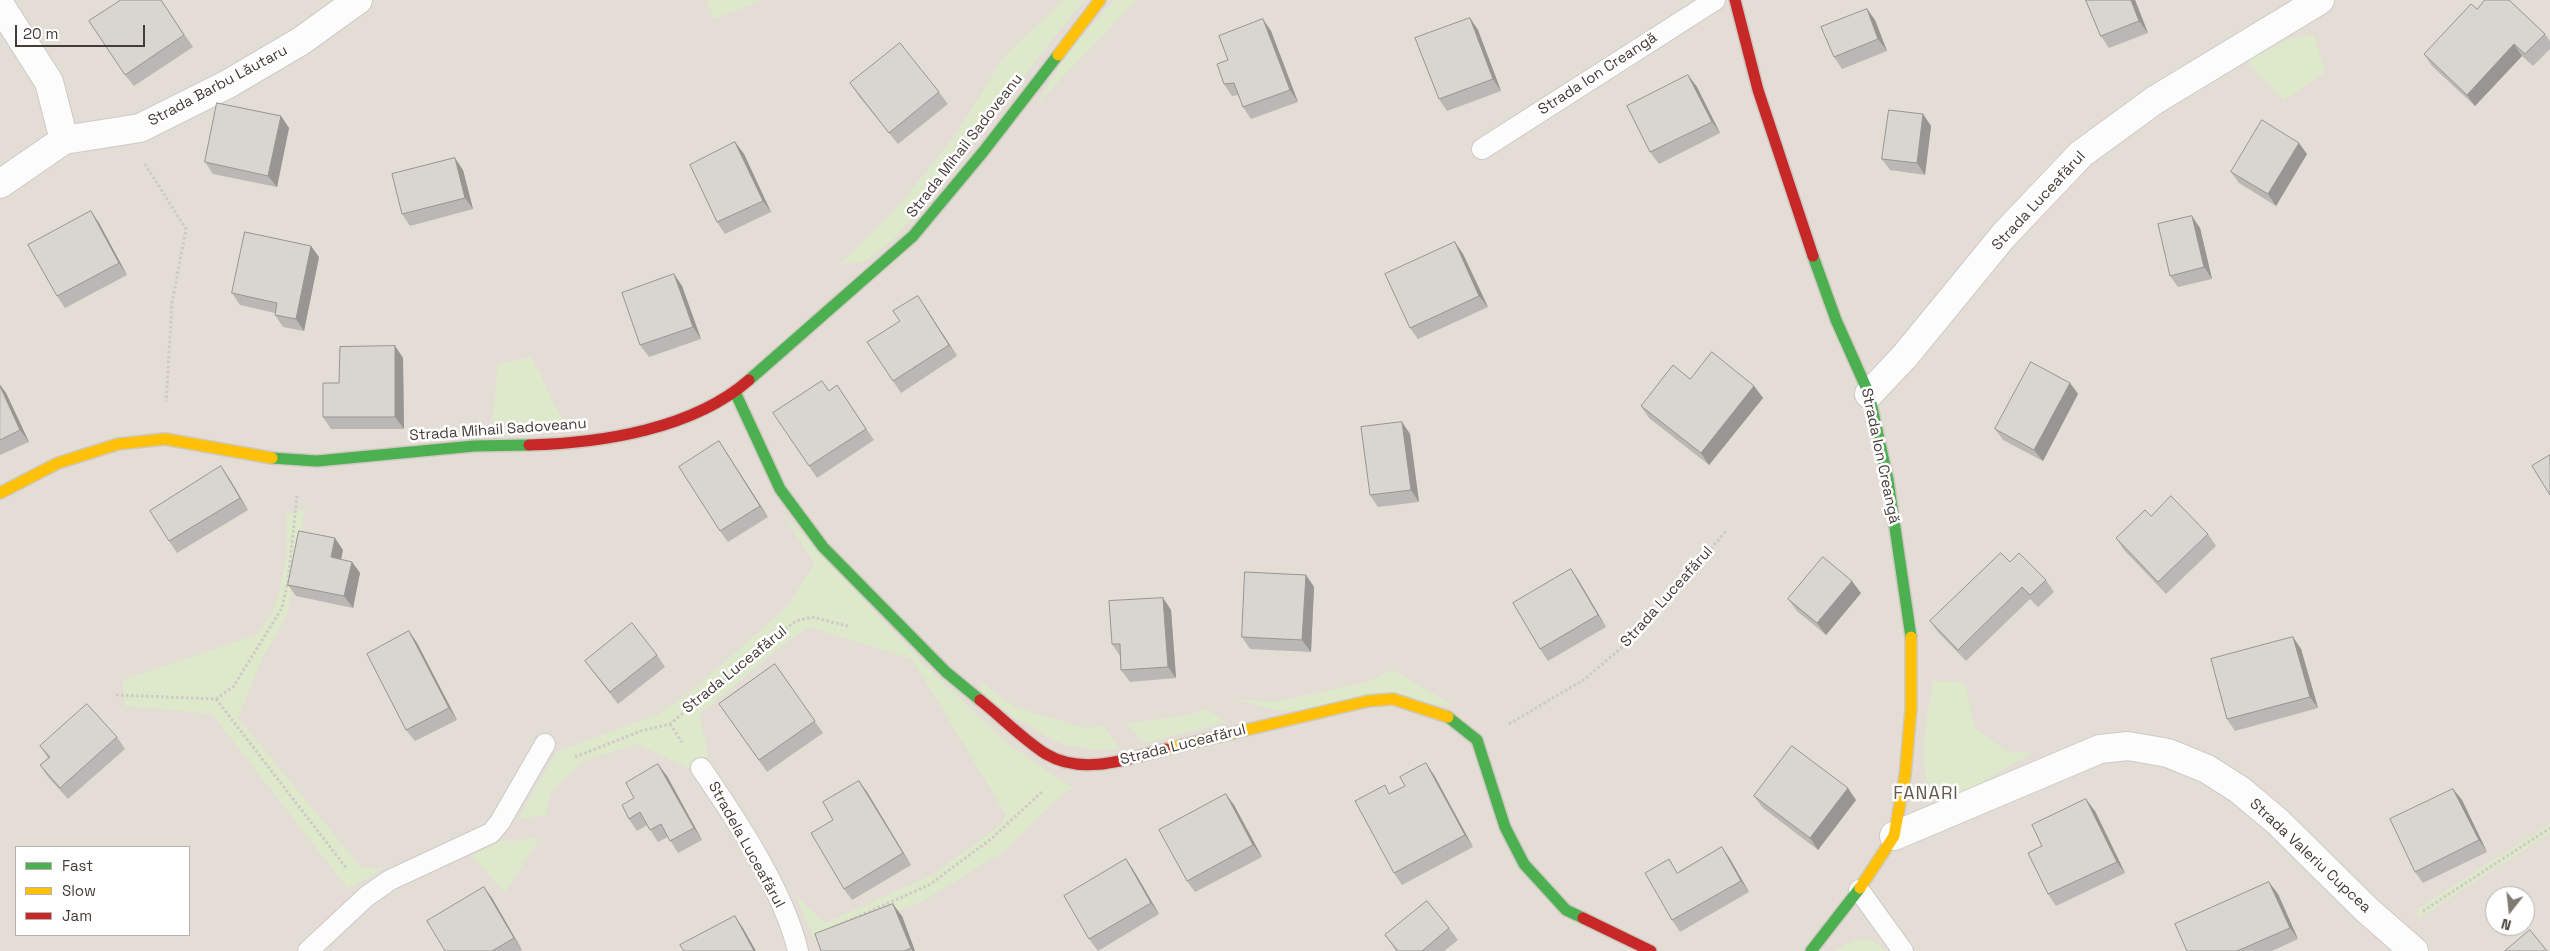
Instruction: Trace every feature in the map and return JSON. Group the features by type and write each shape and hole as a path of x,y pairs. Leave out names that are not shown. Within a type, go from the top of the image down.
{"street":[{"name":"Strada Barbu Lăutaru","path":"0,184 64,140 140,128 228,84 301,41 358,0"},
{"name":"Strada Mihail Sadoveanu","path":"0,493 58,463 118,444 166,439 274,458 317,461 474,446 564,444 650,429 710,408 735,392 913,236 983,152 1100,0"},
{"name":"Strada Ion Creangă","path":"1735,0 1758,90 1799,218 1836,320 1870,394 1888,480 1910,636 1911,709 1905,776 1894,836 1859,890 1811,951"},
{"name":"Strada Luceafărul","path":"1870,394 1904,357 2004,235 2081,154 2154,100 2320,0"},
{"path":"0,5 49,82 64,140"},
{"name":"Strada Luceafărul","path":"735,392 780,489 823,547 946,672 1029,742 1046,754 1068,762 1089,765 1110,763 1193,741 1376,700 1393,699 1417,705 1451,718 1477,740"},
{"path":"1477,740 1505,828 1524,864 1566,910 1651,951"},
{"name":"Strada Valeriu Cupcea","path":"1894,836 2100,749 2128,746 2168,753 2206,769 2240,790 2278,822 2329,874 2414,951"}],"lane":[{"name":"Strada Ion Creangă","path":"1482,148 1715,0"},
{"path":"308,951 367,896 390,880 491,833 500,822 545,744"},
{"name":"Stradela Luceafărul","path":"701,768 723,800 767,876 795,942"},
{"path":"1859,890 1903,951"}],"path":[{"path":"128,130 141,158 186,229 172,303 166,393 166,439"},
{"path":"116,695 216,699 233,687 282,608 288,581 300,460"},
{"name":"Strada Luceafărul","path":"1477,740 1526,716 1585,680 1634,637 1727,530"},
{"name":"Strada Luceafărul","path":"523,783 574,757 641,731 670,724 774,637 796,621 812,618 856,628"},
{"path":"216,699 367,896"},
{"path":"795,942 826,931 928,885 992,839 1036,799 1068,762"},
{"path":"2417,915 2550,828"}],"shaded area":[{"path":"0,0 2550,0 2550,951 0,951"}],"green space":[{"path":"707,0 763,0 714,19"},
{"path":"1063,0 1084,0 1013,90 953,171 897,236 865,262 840,264 901,203 955,135 1003,58"},
{"path":"1114,0 1137,0 1035,106 1072,47"},
{"path":"2314,34 2325,72 2284,100 2249,65 2250,59 2289,39"},
{"path":"532,357 566,427 492,423 498,364"},
{"path":"305,508 287,616 262,659 238,718 361,867 385,868 348,889 212,714 125,706 122,680 256,635 271,615 279,594 287,552 286,515"},
{"path":"782,512 920,660 1008,744 1073,788 1063,794 1002,853 923,901 816,943 796,896 825,923 932,875 999,826 1006,815 912,659 809,627 785,643 699,715 709,755 690,769 637,744 584,761 551,792 546,815 518,819 556,752 658,714 687,694 787,607 814,564"},
{"path":"1393,670 1453,705 1278,711 1234,699 1273,702 1367,682"},
{"path":"978,680 1015,707 1085,728 1104,726 1120,749 1089,749 1061,744 1013,717 983,694"},
{"path":"1933,681 1964,682 1976,729 2006,751 2032,753 1970,789 1947,795 1934,789 1927,779 1923,752"},
{"path":"1207,709 1227,722 1144,743 1126,724 1192,714"},
{"path":"2550,824 2550,833 2419,918 2417,909"},
{"path":"540,838 505,892 471,856 500,841"},
{"path":"1871,939 1886,951 1834,951 1854,940"}],"building":[{"path":"121,0 161,0 184,35 125,75 89,21"},
{"path":"2086,0 2131,0 2139,21 2101,36"},
{"path":"2485,0 2509,0 2545,34 2525,54 2514,44 2467,95 2424,54 2471,4 2477,9"},
{"path":"1867,9 1878,39 1834,57 1821,27"},
{"path":"1470,18 1493,79 1439,99 1415,38"},
{"path":"1263,19 1290,90 1243,107 1234,83 1224,84 1217,64 1228,60 1219,36"},
{"path":"900,43 939,92 889,133 850,83"},
{"path":"1688,75 1712,122 1650,152 1627,106"},
{"path":"217,103 281,116 268,176 205,162"},
{"path":"1889,110 1923,114 1917,163 1882,159"},
{"path":"2262,120 2299,143 2268,194 2231,172"},
{"path":"735,142 763,201 717,222 690,165"},
{"path":"455,158 465,198 402,214 392,174"},
{"path":"91,211 119,263 57,296 28,245"},
{"path":"2192,216 2204,267 2170,276 2158,224"},
{"path":"245,232 311,246 296,319 275,315 277,303 232,293"},
{"path":"1455,242 1479,296 1410,328 1385,274"},
{"path":"674,274 693,327 640,345 622,293"},
{"path":"918,296 949,345 893,381 867,342 900,321 893,311"},
{"path":"395,346 395,417 323,417 323,383 339,383 340,347"},
{"path":"1712,352 1754,386 1701,453 1641,406 1673,365 1690,379"},
{"path":"2031,362 2070,383 2034,450 1995,429"},
{"path":"822,381 829,391 837,385 866,429 809,466 773,413"},
{"path":"0,386 20,430 0,440"},
{"path":"1402,422 1411,490 1370,495 1361,427"},
{"path":"719,441 760,506 720,531 679,467"},
{"path":"2550,455 2550,495 2532,466"},
{"path":"221,466 240,498 169,541 150,511"},
{"path":"2171,496 2208,534 2158,582 2116,538 2145,510 2151,516"},
{"path":"299,531 335,538 331,557 352,562 344,596 288,585"},
{"path":"2001,553 2010,562 2019,553 2046,580 2030,595 2022,587 1958,650 1930,621"},
{"path":"1823,557 1852,581 1817,623 1788,599"},
{"path":"1571,569 1598,615 1540,649 1513,603"},
{"path":"1245,572 1306,575 1302,640 1242,637"},
{"path":"1163,598 1168,667 1121,670 1120,644 1112,644 1109,601"},
{"path":"632,623 657,655 610,692 585,661"},
{"path":"409,631 449,708 406,730 367,654"},
{"path":"2293,637 2310,697 2227,719 2211,659"},
{"path":"775,664 815,721 759,760 719,704"},
{"path":"87,704 117,737 60,788 40,765 50,757 40,746"},
{"path":"1792,746 1848,788 1810,838 1754,796"},
{"path":"1426,763 1465,835 1394,873 1355,801 1385,785 1389,794 1405,786 1400,777"},
{"path":"658,764 694,828 670,841 661,824 650,830 640,812 629,819 622,805 634,798 626,783"},
{"path":"859,781 903,853 844,889 811,833 833,820 823,802"},
{"path":"2453,789 2479,840 2415,872 2390,819"},
{"path":"1226,794 1253,845 1187,881 1159,830"},
{"path":"2086,799 2117,862 2048,894 2028,853 2042,846 2032,825"},
{"path":"1722,847 1741,881 1672,920 1645,873 1669,859 1677,873"},
{"path":"1126,859 1151,903 1089,939 1064,896"},
{"path":"2269,882 2290,928 2237,951 2187,951 2175,924"},
{"path":"484,887 514,938 492,951 445,951 427,921"},
{"path":"1427,901 1449,928 1422,951 1398,951 1385,935"},
{"path":"893,904 911,948 904,951 821,951 815,934"},
{"path":"735,916 754,951 684,951 680,945"},
{"path":"2523,936 2535,936 2547,951 2505,951"}],"traffic: fast":[{"path":"749,380 913,236 983,152 1058,55"},
{"path":"1813,256 1836,320 1869,394 1888,480 1911,637"},
{"path":"735,392 780,489 823,547 946,672 980,700"},
{"path":"272,458 317,461 474,446 529,445"},
{"path":"1448,717 1477,740 1505,827 1524,864 1566,910 1583,918"},
{"path":"1811,951 1860,888"}],"traffic: slow":[{"path":"1058,55 1100,0"},
{"path":"0,493 58,463 118,444 165,439 272,458"},
{"path":"1860,888 1894,836 1905,776 1911,709 1911,637"},
{"path":"1166,749 1368,701 1393,699 1448,717"}],"traffic: jam":[{"path":"1735,0 1758,90 1813,256"},
{"path":"529,445 586,441 645,430 674,422 701,411 726,397 749,380"},
{"path":"980,700 1038,749 1060,761 1090,765 1106,764 1166,749"},
{"path":"1583,918 1651,951"}],"district":[{"name":"FANARI","path":"1926,794"}]}
